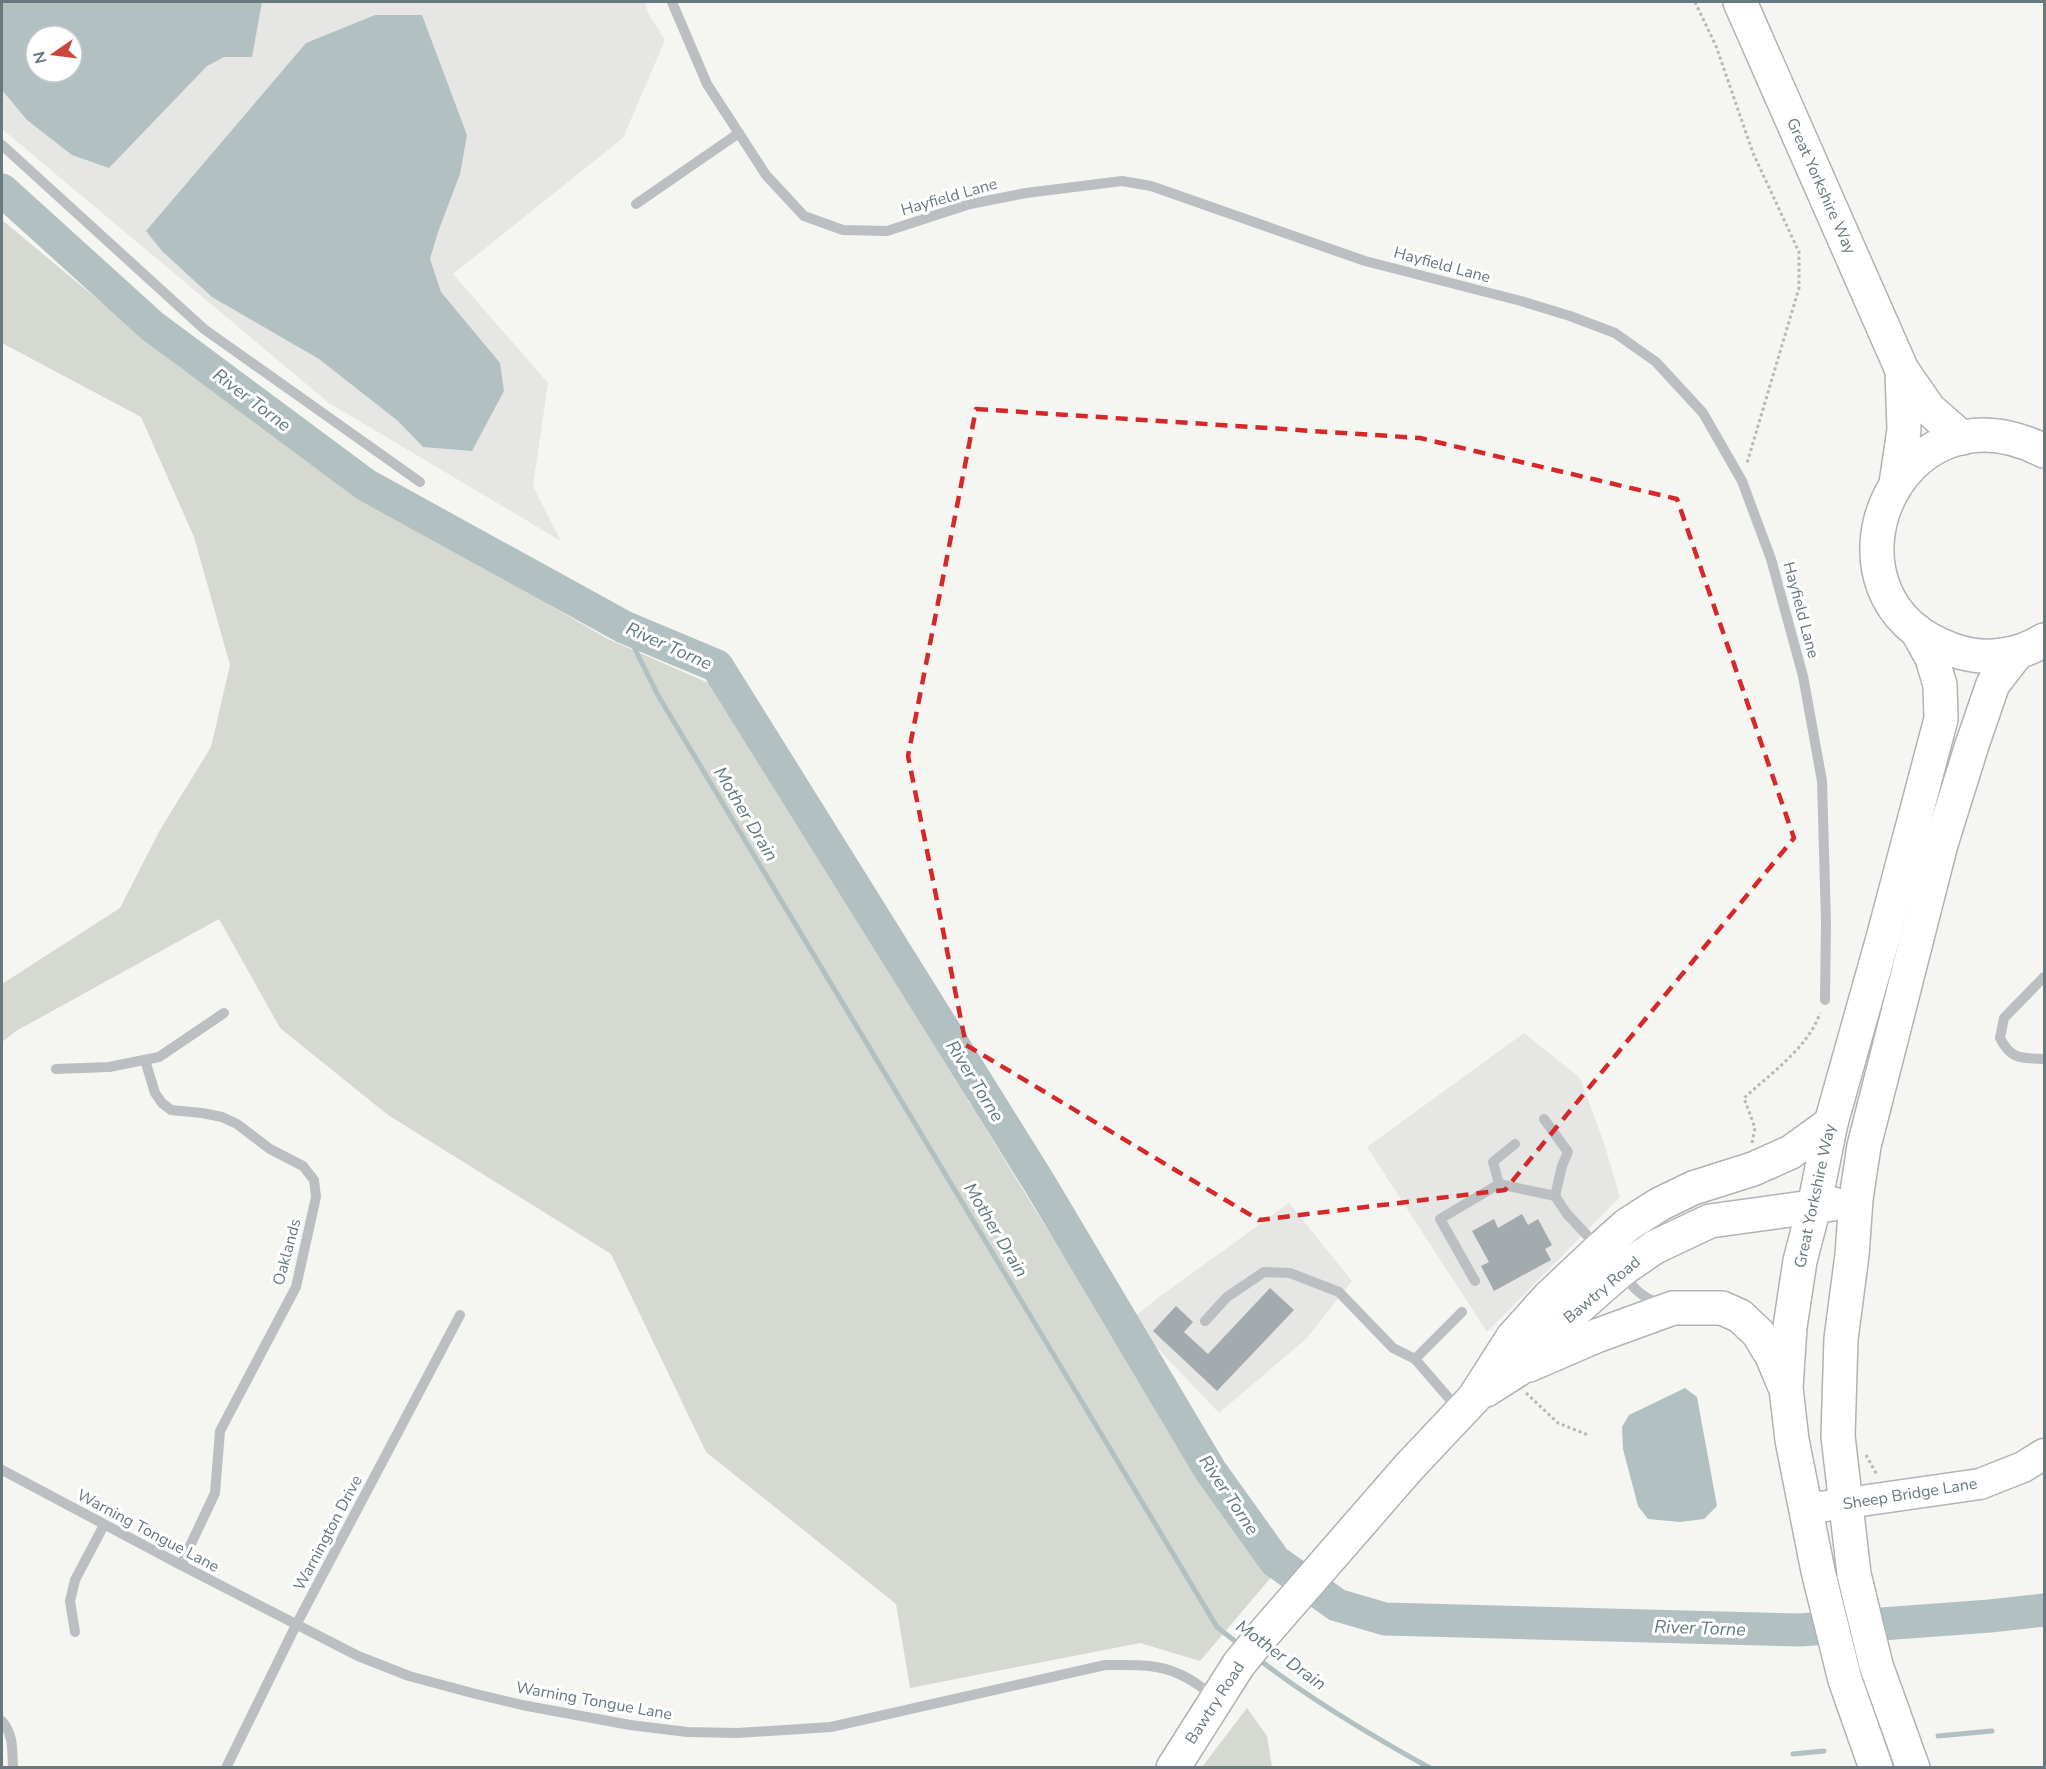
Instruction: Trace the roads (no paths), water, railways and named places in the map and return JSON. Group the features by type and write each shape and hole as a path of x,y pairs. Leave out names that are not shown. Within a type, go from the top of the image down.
{"highway":[{"name":"Great Yorkshire Way","path":"1740,2 1902,370 1929,410 1962,438"},
{"name":"Great Yorkshire Way","path":"1896,484 1904,430 1902,370"},
{"path":"2031,646 1991,657 1964,654 1940,646 1917,632 1887,596 1880,573 1877,550 1878,527 1885,504 1896,484 1914,463 1936,447 1962,438 1984,435 2007,436 2028,442 2044,451"},
{"name":"Great Yorkshire Way","path":"1876,1767 1845,1680 1818,1571 1805,1509 1786,1388 1790,1327 1800,1261 1831,1123 1941,719 1940,685 1932,658 1917,632"},
{"path":"1913,1767 1876,1665 1854,1574 1838,1436 1840,1350 1864,1146 1941,844 1993,684 2031,646"},
{"name":"Bawtry Road","path":"1468,1405 1515,1372 1562,1322 1610,1260 1627,1225 1660,1204 1752,1160 1791,1152 1831,1123"},
{"name":"Bawtry Road","path":"1752,1160 1816,1196"},
{"name":"Bawtry Road","path":"1173,1767 1239,1664 1409,1467 1468,1405 1513,1337 1549,1297 1610,1260 1655,1247 1710,1221 1816,1196 1856,1199"},
{"path":"1515,1372 1596,1336 1673,1308 1722,1308 1740,1316 1758,1333 1772,1356 1786,1388"}],"main road":[{"name":"Sheep Bridge Lane","path":"1805,1509 1980,1484 2023,1467 2044,1454"}],"street":[{"name":"Hayfield Lane","path":"672,2 707,84 766,175 804,216 823,223 843,230 887,231 970,204 1026,193 1122,181 1151,186 1365,261 1570,316 1615,333 1656,362 1702,413 1742,481 1772,559 1792,634 1803,676 1822,781 1826,922 1825,1000"},
{"path":"636,204 739,133"},
{"path":"2,145 204,329 420,482"},
{"path":"2044,977 2004,1018 2000,1038 2011,1054 2020,1058 2044,1059"},
{"path":"56,1069 109,1067 159,1057 224,1013"},
{"name":"Oaklands","path":"145,1060 155,1093 162,1104 171,1110 222,1117 237,1124 270,1149 303,1166 314,1180 316,1197 296,1287 220,1431 215,1493 180,1565"},
{"path":"1544,1119 1568,1152 1555,1196"},
{"path":"1499,1184 1493,1162 1515,1144"},
{"path":"1475,1281 1440,1219 1499,1184 1555,1196 1567,1214 1634,1288 1649,1300 1673,1308"},
{"path":"1205,1321 1227,1297 1264,1272 1290,1273 1339,1292 1393,1348 1415,1359 1468,1405"},
{"path":"1415,1359 1462,1312"},
{"name":"Warnington Drive","path":"226,1767 296,1625 460,1315"},
{"name":"Warning Tongue Lane","path":"2,1470 358,1656 419,1679 522,1705 630,1725 687,1731 737,1733 831,1727 1105,1665 1160,1667 1180,1674 1218,1698"},
{"path":"75,1632 70,1601 75,1580 104,1525"},
{"path":"2,1721 8,1728 12,1739 13,1767"}],"waterway":[{"name":"River Torne","path":"2,190 152,326 366,485 624,627 717,666 1040,1184 1210,1470 1275,1561 1337,1605 1385,1619 1800,1630 2044,1610"},
{"name":"Mother Drain","path":"624,627 659,697 1217,1627 1240,1645"},
{"name":"Mother Drain","path":"1257,1658 1341,1716 1430,1768"},
{"path":"1938,1736 1992,1731"},
{"path":"1793,1754 1824,1751"}]}
